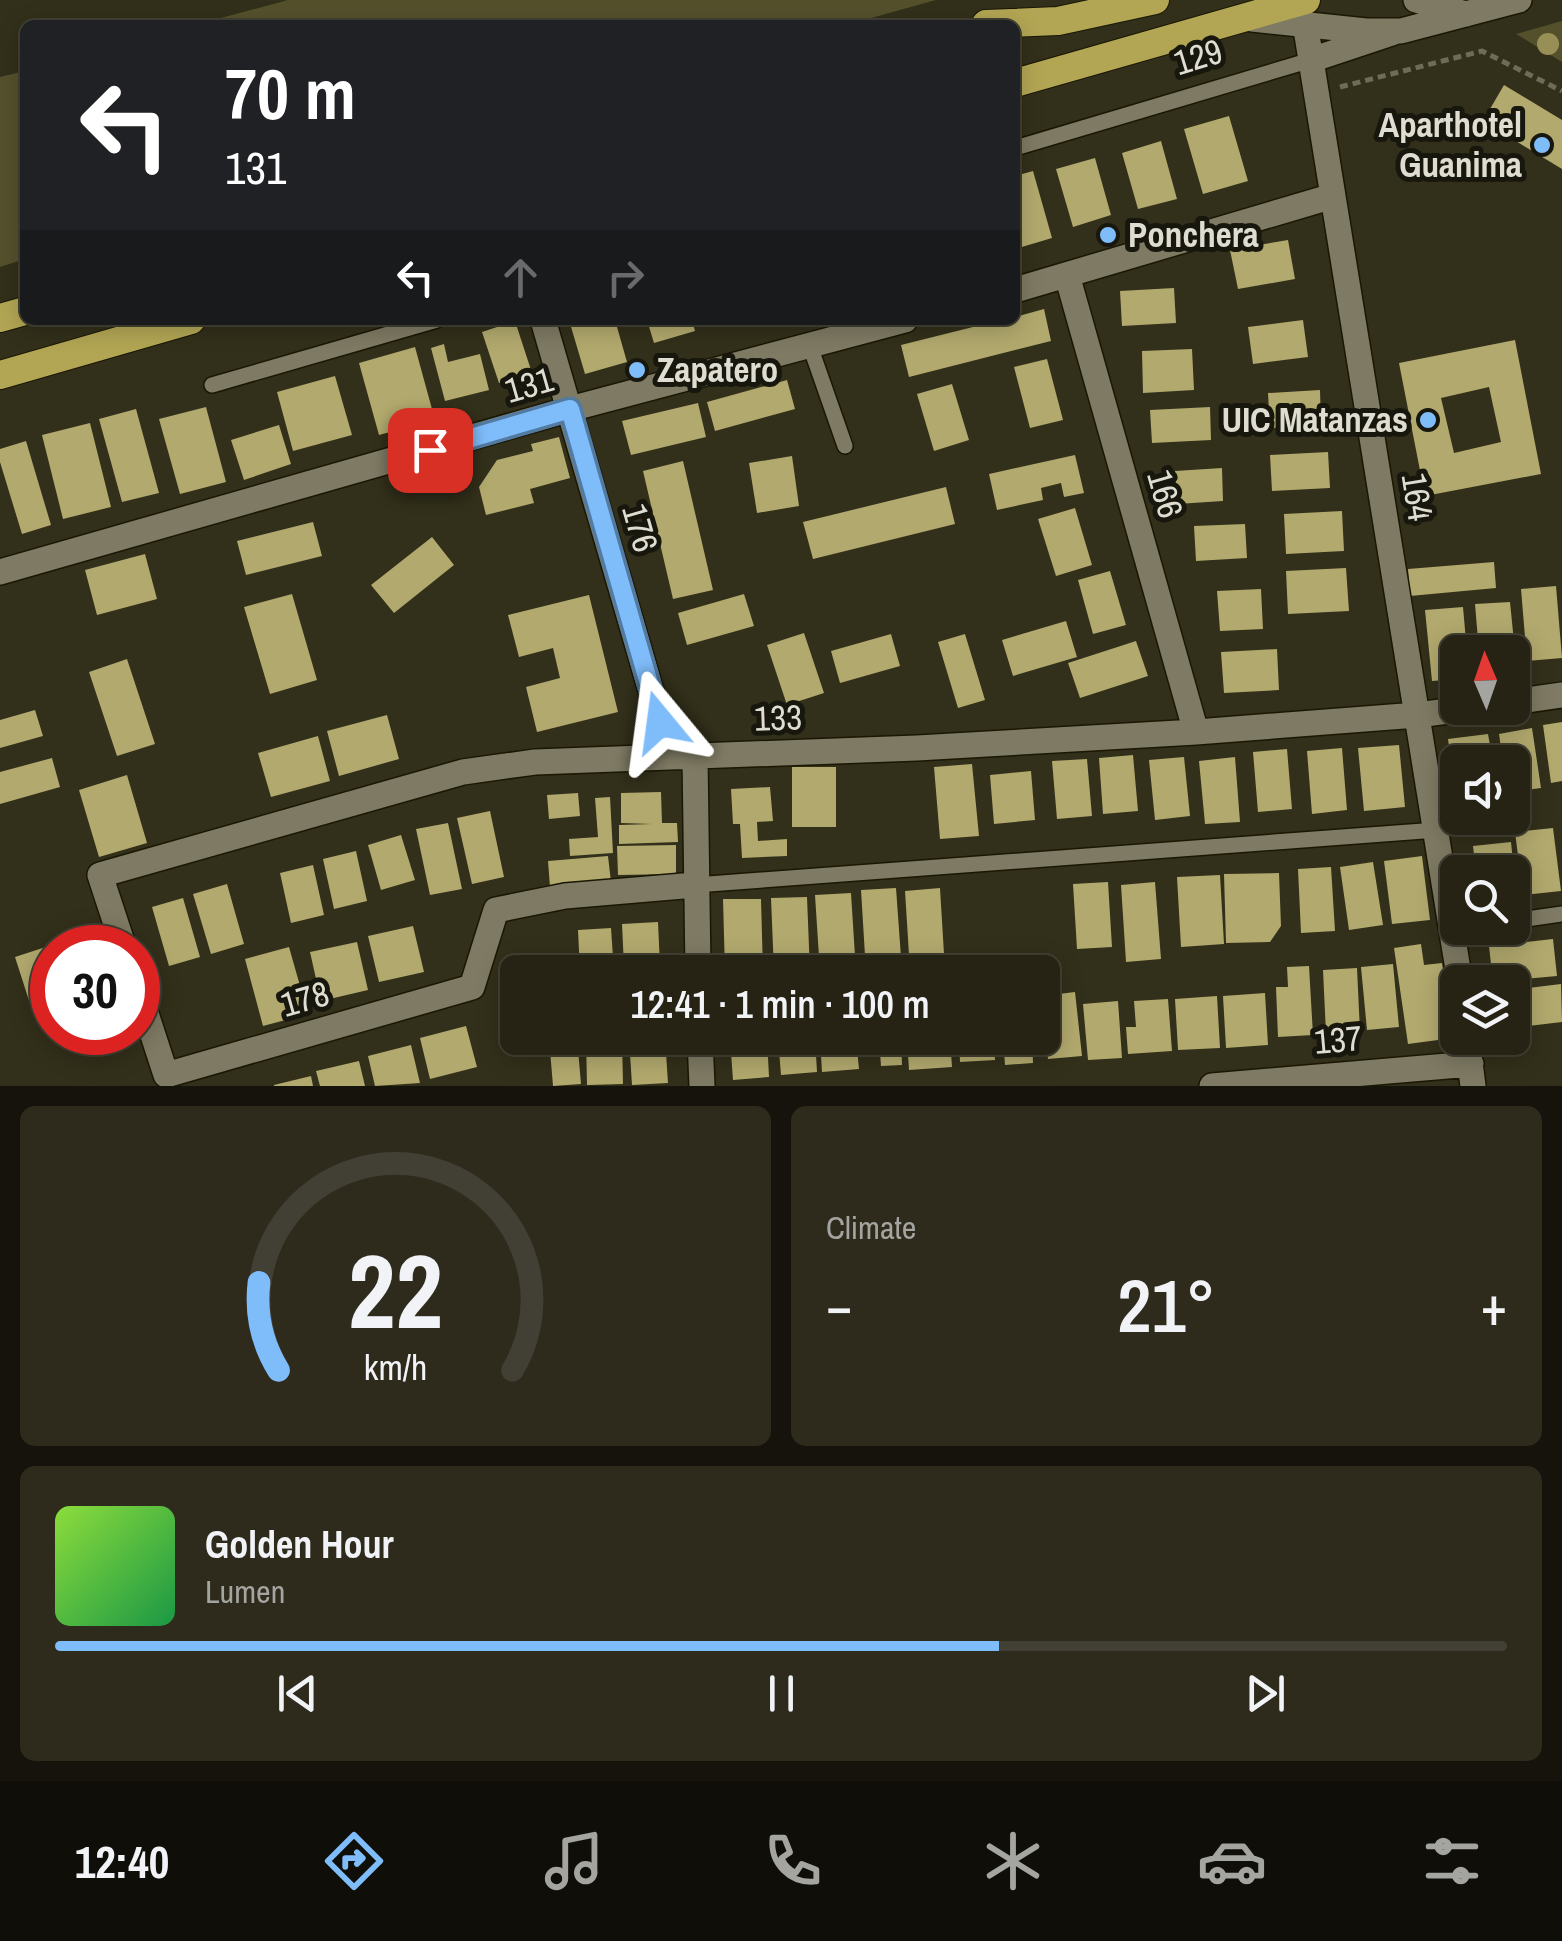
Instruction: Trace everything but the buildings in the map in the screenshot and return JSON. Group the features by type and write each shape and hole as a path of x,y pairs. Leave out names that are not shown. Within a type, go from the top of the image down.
{"highway":[{"path":"997,20 1064,0"},
{"path":"1020,23 1058,21 1155,0"},
{"path":"1020,82 1242,18 1305,12"},
{"path":"0,375 174,325"}],"street":[{"path":"1416,0 1466,14"},
{"name":"129","path":"1311,60 1400,30 1520,0"},
{"name":"129","path":"1305,12 1366,31 1400,30"},
{"name":"164","path":"1305,12 1416,715 1442,855"},
{"path":"1020,289 1333,196"},
{"name":"166","path":"1067,275 1196,732"},
{"name":"176","path":"545,325 683,756 697,955"},
{"name":"131","path":"0,572 570,409 887,325"},
{"path":"1530,699 1562,695"},
{"name":"133","path":"116,925 100,875 463,772 535,762 917,748 1196,732 1440,712"},
{"name":"178","path":"159,1055 166,1075 472,987 496,910 565,896 695,886"},
{"path":"701,1055 702,1086"},
{"name":"137","path":"1212,1086 1472,1075"}],"lane":[{"name":"129","path":"1020,147 1311,60"},
{"path":"212,385 420,325"},
{"path":"810,346 845,446"},
{"path":"695,886 1437,830"},
{"path":"1530,918 1562,914"}],"path":[{"path":"1318,93 1482,50 1562,92"}],"shaded area":[{"path":"288,0 936,0 864,20 214,20"},
{"path":"1562,21 1562,62 1516,34"},
{"path":"20,72 20,261 0,267 0,77"}],"place":[{"name":"Aparthotel Guanima","path":"1542,145"},
{"name":"Ponchera","path":"1108,235"},
{"name":"Zapatero","path":"637,370"},
{"name":"UIC Matanzas","path":"1428,420"}],"route":[{"path":"430,450 570,409 660,722"}]}
